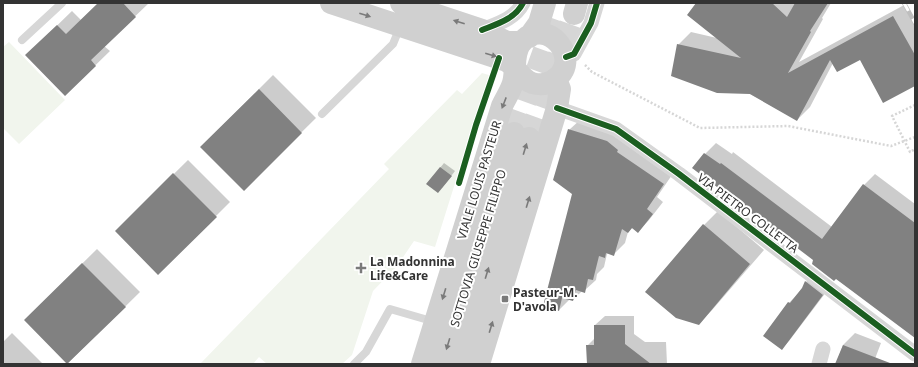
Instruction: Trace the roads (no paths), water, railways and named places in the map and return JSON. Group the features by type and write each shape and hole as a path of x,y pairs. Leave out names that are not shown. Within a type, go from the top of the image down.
{"main road":[{"path":"331,3 507,61 514,66 525,80 533,83 549,83 556,79 562,73 570,55 559,42 553,37 545,34 536,34 514,43 507,42 482,30 401,3"},
{"path":"514,66 517,49 525,39 539,23 563,6"},
{"name":"VIALE LOUIS PASTEUR","path":"425,363 436,322 502,106 514,78 514,66"},
{"path":"479,364 557,108 560,89 556,79"},
{"name":"SOTTOVIA GIUSEPPE FILIPPO","path":"425,363 521,135 459,364"}],"street":[{"path":"482,30 505,21 520,9 523,3"},
{"path":"570,55 591,23 597,3"},
{"name":"VIA PIETRO COLLETTA","path":"557,108 616,129 679,174 915,354"},
{"path":"819,364 823,349"}],"lane":[{"path":"22,40 62,3"},
{"path":"322,114 393,44 400,26"},
{"path":"354,364 366,352 390,309 436,322"}],"tunnel":[{"path":"514,133 559,9"},
{"path":"529,138 574,14"}],"railway":[{"path":"904,3 915,23"}],"place":[{"name":"La Madonnina Life&Care","path":"361,268"},
{"name":"Pasteur-M. D'avola","path":"505,299"}]}
